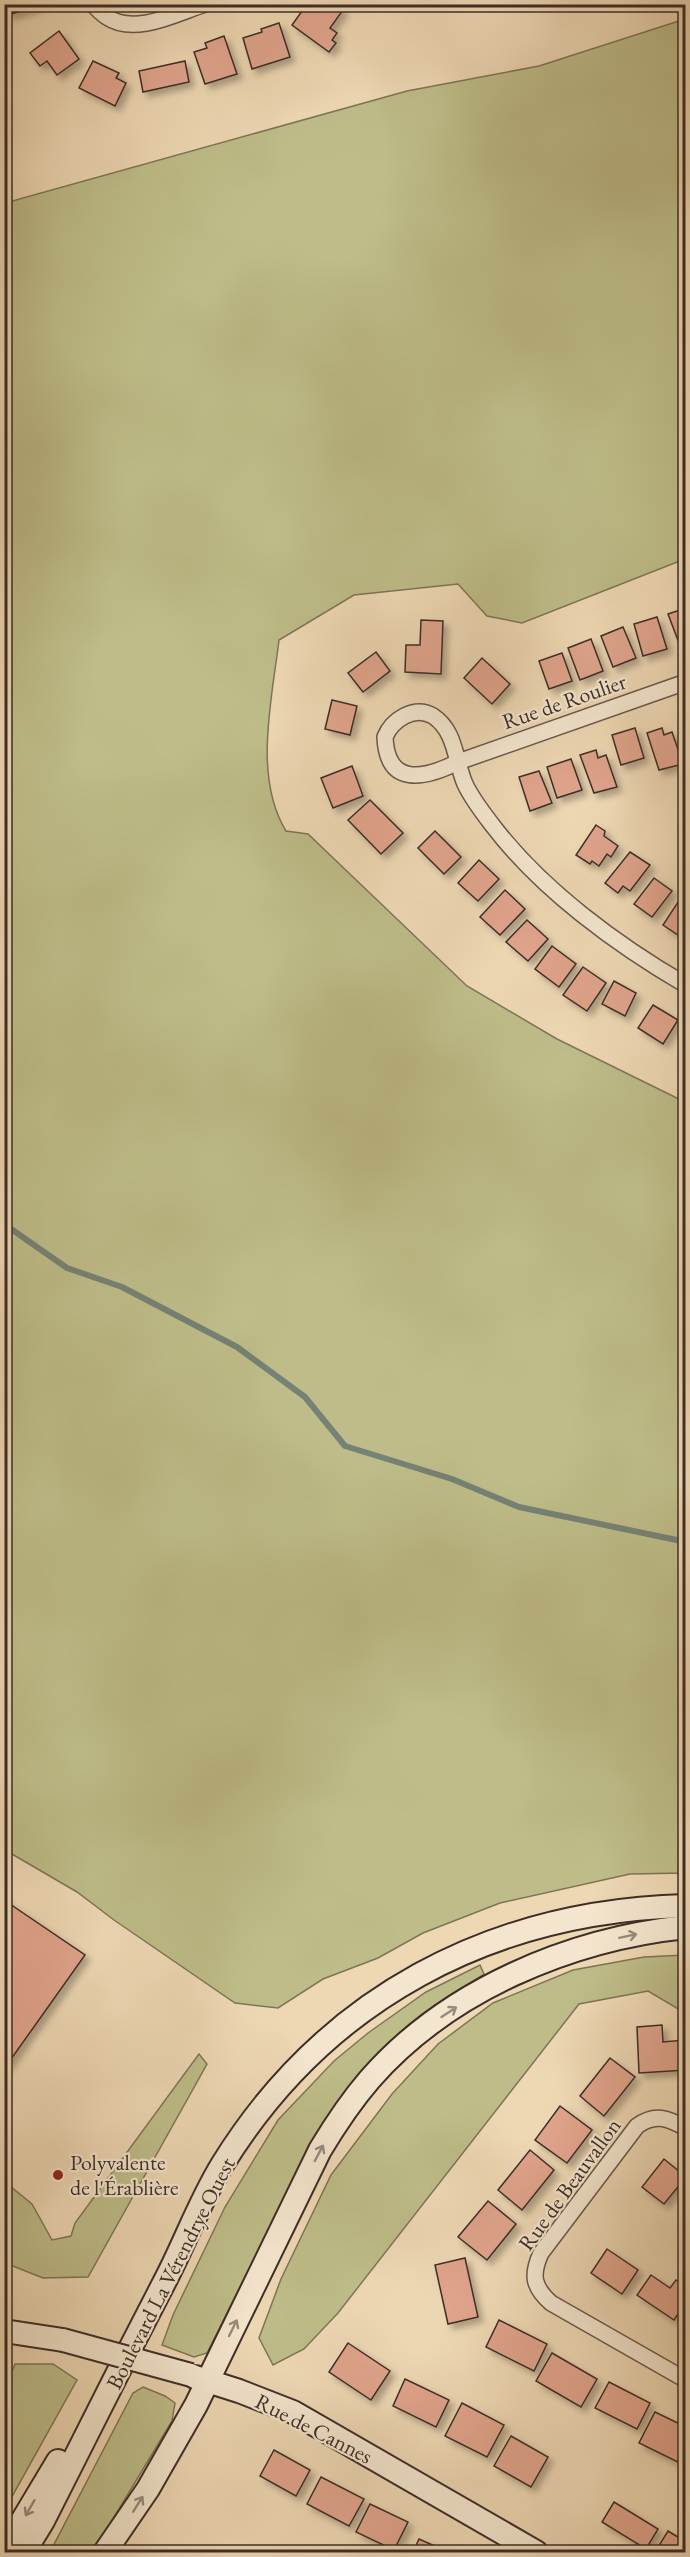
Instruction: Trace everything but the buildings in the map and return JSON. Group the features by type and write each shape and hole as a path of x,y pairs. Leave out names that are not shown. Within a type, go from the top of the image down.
{"main road":[{"name":"Boulevard La Vérendrye Ouest","path":"24,2553 43,2521 222,2166 288,2076 313,2051 357,2015 410,1978 485,1943 586,1915 628,1909 686,1906"},
{"path":"105,2553 148,2488 196,2405 199,2378 320,2150 352,2102 391,2058 439,2019 487,1988 528,1968 620,1937 686,1927"},
{"path":"4,2552 148,2314"},
{"name":"Rue de Cannes","path":"4,2331 63,2340 199,2378 293,2412 536,2553"}],"street":[{"path":"93,4 107,18 122,24 139,25 205,4"},
{"name":"Rue de Roulier","path":"458,762 686,682"},
{"path":"458,762 426,776 402,773 391,764 385,737 395,721 411,714 421,712 441,723 450,734 466,785 506,842 570,903 610,935 686,985"},
{"name":"Rue de Beauvallon","path":"686,2128 666,2118 655,2117 637,2126 541,2253 534,2275 535,2285 551,2303 686,2380"}],"shaded area":[{"path":"685,19 685,559 522,623 487,616 458,584 354,595 279,640 269,712 267,762 276,810 286,831 308,834 467,986 557,1039 685,1102 685,1873 630,1874 500,1903 423,1933 378,1958 323,1979 278,2008 235,2003 77,1892 5,1850 5,203 407,91 539,66"},
{"path":"685,1955 685,2013 648,1991 579,2004 338,2313 304,2349 273,2365 259,2338 281,2279 331,2175 392,2094 438,2044 493,2003 573,1970 644,1957"},
{"path":"480,1965 484,1974 424,2014 389,2046 314,2140 207,2353 194,2357 162,2345 173,2315 225,2207 278,2120 334,2061 368,2033 426,1992"},
{"path":"199,2054 207,2064 88,2277 43,2278 5,2263 5,2182 32,2204 52,2240 71,2236 75,2223"},
{"path":"15,2364 53,2364 77,2380 5,2509 5,2388"},
{"path":"143,2387 175,2403 172,2421 93,2552 50,2552 133,2393"}],"waterway":[{"path":"4,1224 67,1268 122,1287 237,1347 305,1397 345,1446 452,1479 519,1507 686,1542"}],"place":[{"name":"Polyvalente de l'Érablière","path":"58,2175"}]}
